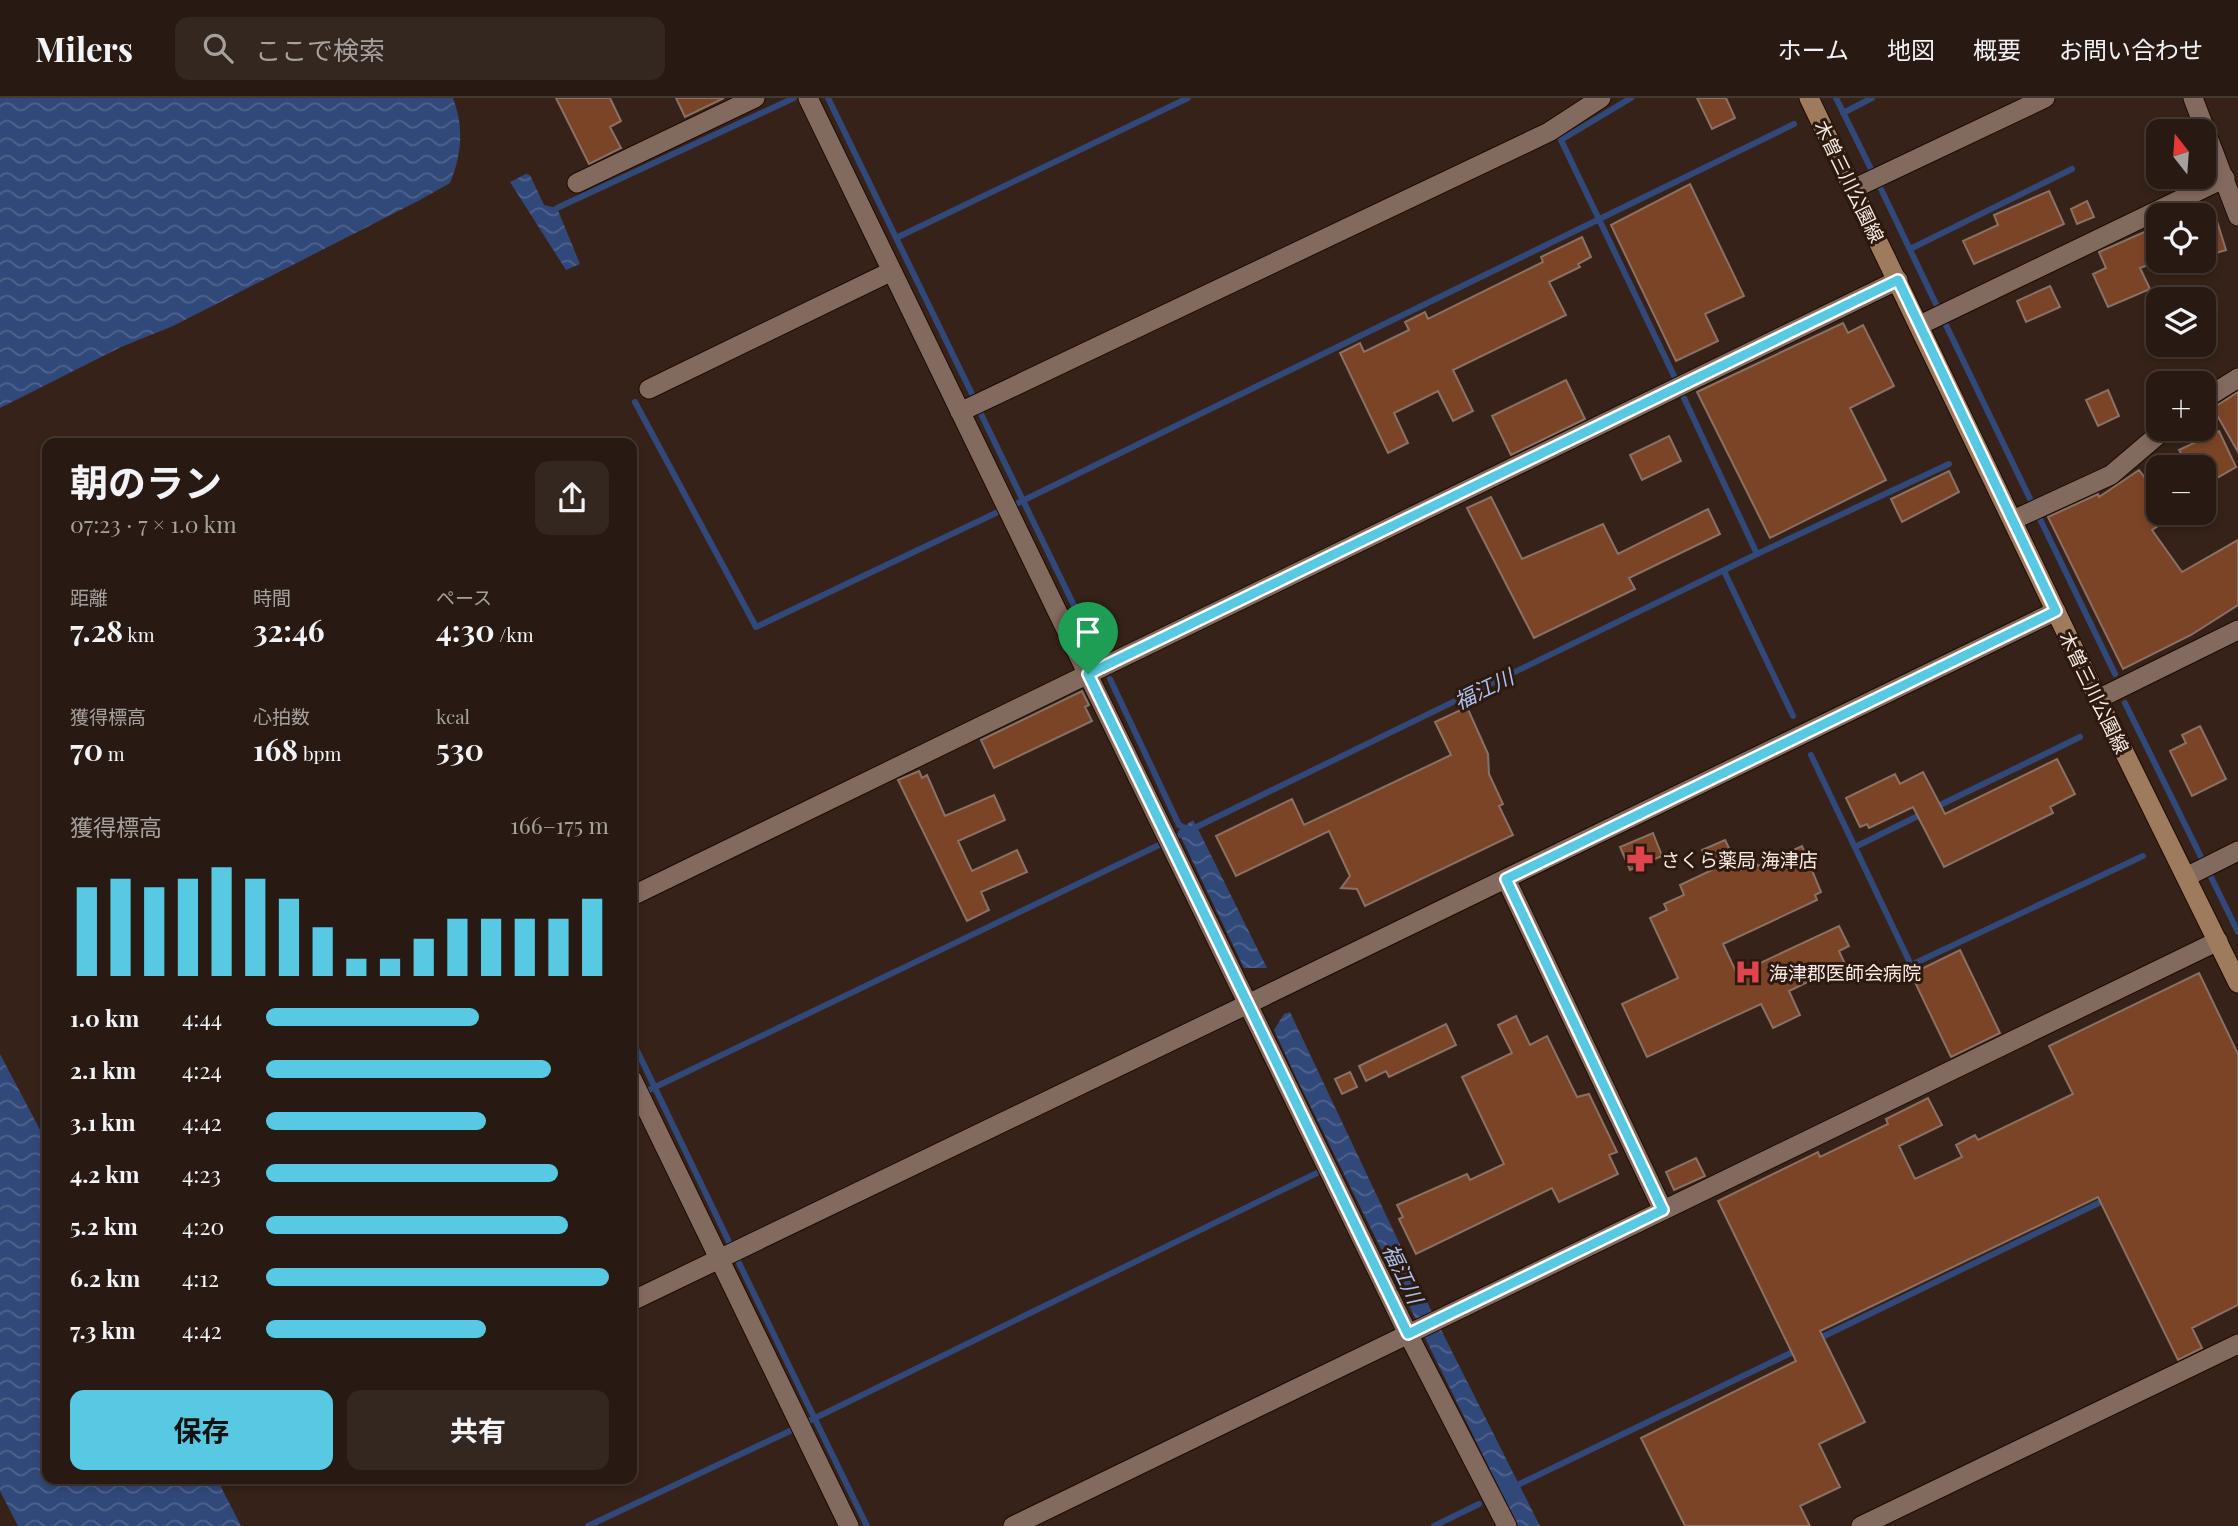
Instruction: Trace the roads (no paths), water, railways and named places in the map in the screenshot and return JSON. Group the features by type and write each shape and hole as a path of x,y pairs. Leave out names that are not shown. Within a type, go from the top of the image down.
{"main road":[{"name":"木曽三川公園線","path":"1810,98 2098,699 2238,983"}],"street":[{"path":"577,183 755,98"},
{"path":"808,98 1248,1004 1507,1526"},
{"path":"960,412 1536,138 1601,98"},
{"path":"1855,188 2045,98"},
{"path":"2193,98 2238,215"},
{"path":"1920,325 2225,178"},
{"path":"649,389 892,271"},
{"path":"637,894 1898,280"},
{"path":"2216,392 2238,378"},
{"path":"2013,520 2111,475 2151,441"},
{"path":"637,1299 2056,611"},
{"path":"2098,699 2238,630"},
{"path":"2186,877 2238,851"},
{"path":"1506,879 1663,1210"},
{"path":"1013,1526 2218,941"},
{"path":"637,1089 849,1526"},
{"path":"1861,1526 2238,1344"}],"water":[{"path":"0,98 453,98 459,119 459,151 450,183 420,200 173,326 121,347 0,408"},
{"path":"526,174 530,175 544,205 557,208 580,264 566,270 510,182"},
{"path":"1193,820 1267,968 1244,968 1178,831"},
{"path":"1290,1012 1430,1308 1540,1526 1518,1526 1294,1073 1274,1030 1284,1014"},
{"path":"0,1054 42,1134 42,1484 220,1484 241,1526 18,1526 0,1491"}],"waterway":[{"path":"557,208 794,98"},
{"path":"828,98 973,396"},
{"path":"896,238 1188,98"},
{"name":"福江川","path":"1631,98 1561,140 1675,378"},
{"path":"1836,98 1871,169"},
{"path":"1843,113 1872,98"},
{"path":"1018,503 1794,124"},
{"path":"1910,249 2072,169"},
{"path":"1880,187 1936,304"},
{"path":"1945,323 2032,503"},
{"name":"福江川","path":"1180,835 1757,554 1684,398"},
{"path":"635,402 756,627 998,512"},
{"path":"980,412 1099,657"},
{"path":"1757,554 1949,464"},
{"path":"2040,519 2115,674"},
{"path":"1724,571 1793,716"},
{"path":"1110,679 1179,825 1189,830"},
{"path":"2125,703 2202,859"},
{"path":"1934,808 2080,737"},
{"path":"1811,755 1911,965 2143,856"},
{"path":"1855,847 1924,813"},
{"path":"649,1090 1159,845"},
{"path":"2211,877 2238,932"},
{"path":"637,1050 730,1244"},
{"path":"809,1421 1317,1173"},
{"path":"1818,1339 2107,1199"},
{"path":"738,1261 867,1526"},
{"path":"1501,1493 1799,1349"},
{"path":"588,1526 792,1430"},
{"path":"1434,1526 1479,1504"}],"place":[{"name":"さくら薬局 海津店","path":"1640,859"},
{"name":"海津郡医師会病院","path":"1748,972"}]}
